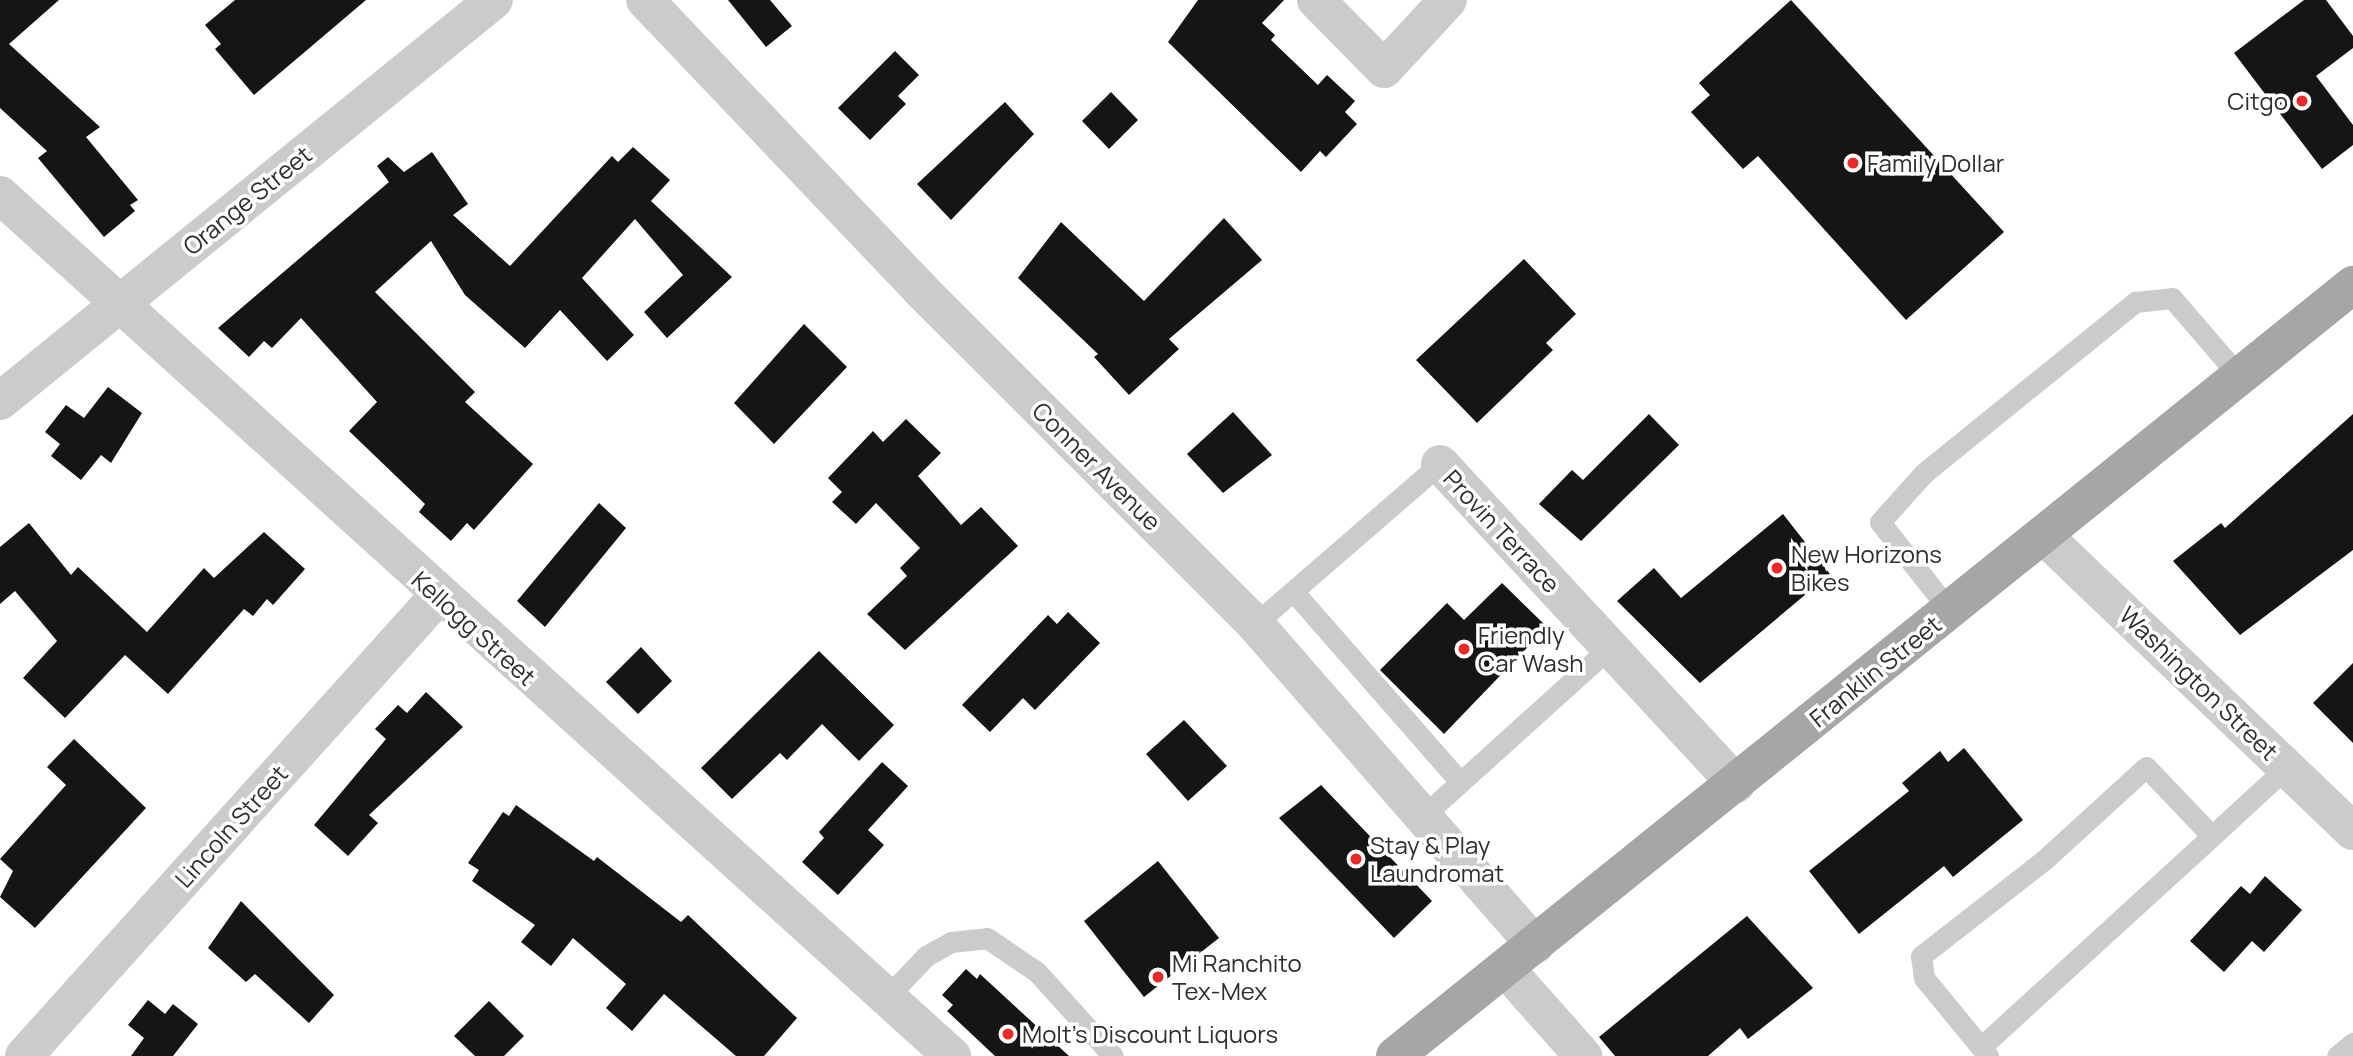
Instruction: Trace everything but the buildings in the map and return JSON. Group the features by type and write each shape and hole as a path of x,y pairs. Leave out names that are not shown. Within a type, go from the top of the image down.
{"main road":[{"name":"Franklin Street","path":"1395,1056 2353,285"}],"street":[{"name":"Orange Street","path":"0,401 494,0"},
{"name":"Conner Avenue","path":"645,0 920,289 1255,624 1422,817 1520,957 1583,1056"},
{"path":"1316,0 1384,69 1448,0"},
{"name":"Kellogg Street","path":"0,195 121,302 438,597 952,1056"},
{"name":"Provin Terrace","path":"1440,464 1736,783"},
{"name":"Washington Street","path":"2044,536 2353,831"},
{"name":"Lincoln Street","path":"24,1056 438,597"}],"lane":[{"path":"1950,611 1880,522 1924,473 2135,302 2172,298 2240,377"},
{"path":"1255,624 1440,464"},
{"path":"1293,592 1461,782"},
{"path":"1422,817 1610,647"},
{"path":"2213,836 2146,767 2044,860 1921,956 1924,978 1985,1051 2287,767"},
{"path":"887,997 926,956 951,942 987,938 1037,972 1113,1056"},
{"path":"2337,1056 2353,1043"}],"place":[{"name":"Citgo","path":"2302,101"},
{"name":"Family Dollar","path":"1853,163"},
{"name":"New Horizons Bikes","path":"1777,568"},
{"name":"Friendly Car Wash","path":"1464,649"},
{"name":"Stay & Play Laundromat","path":"1356,859"},
{"name":"Mi Ranchito Tex-Mex","path":"1158,977"},
{"name":"Molt's Discount Liquors","path":"1008,1034"}]}
